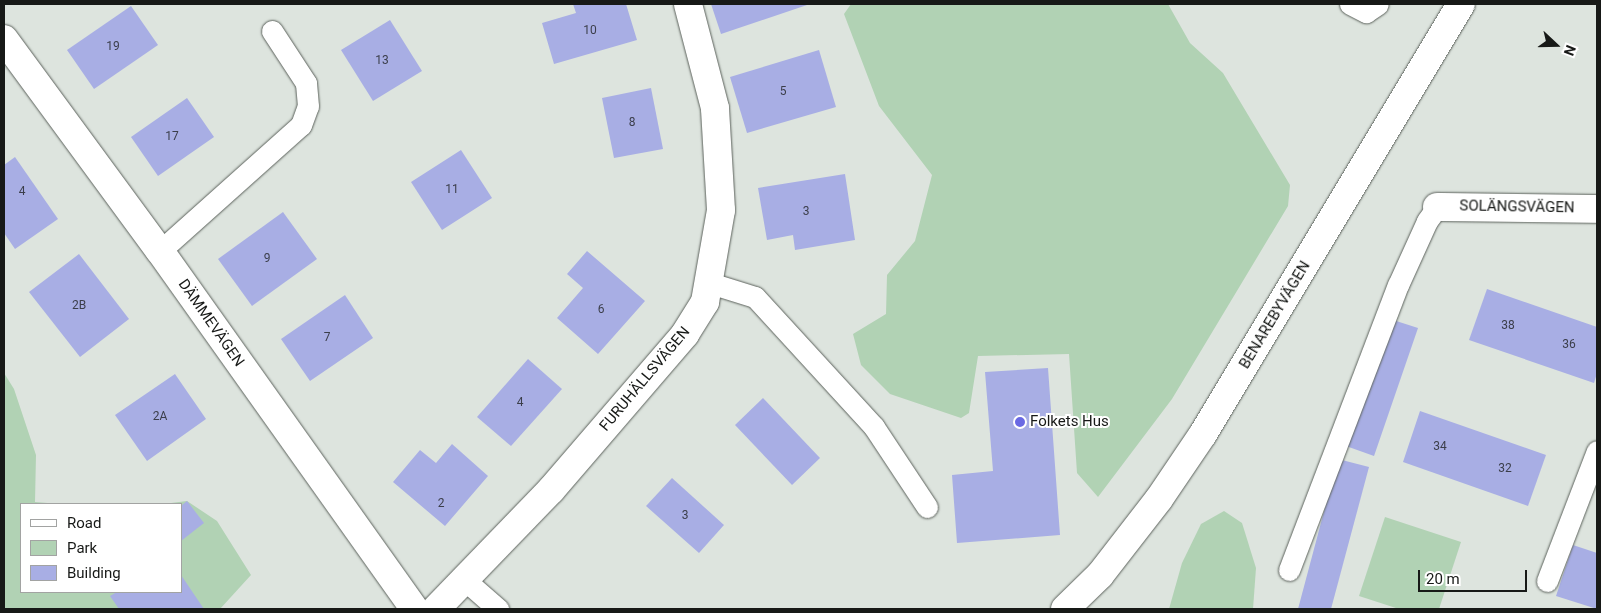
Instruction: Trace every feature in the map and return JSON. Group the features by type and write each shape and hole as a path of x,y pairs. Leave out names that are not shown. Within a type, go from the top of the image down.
{"street":[{"name":"FURUHÄLLSVÄGEN","path":"436,609 551,490 685,334 705,302 710,284 721,210 715,108 688,4"},
{"name":"BENAREBYVÄGEN","path":"1065,609 1100,575 1159,499 1203,434 1461,4"},
{"name":"DÄMMEVÄGEN","path":"4,39 160,251 414,609"},
{"name":"SOLÄNGSVÄGEN","path":"1438,207 1597,209"}],"lane":[{"path":"1350,4 1366,12 1378,4"},
{"path":"160,251 301,125 308,106 306,83 272,31"},
{"path":"1289,570 1398,285 1427,221 1438,207"},
{"path":"710,284 755,297 874,427 927,507"},
{"path":"1547,581 1597,451"},
{"path":"466,580 498,609"}],"green space":[{"path":"851,4 1168,4 1190,43 1223,73 1290,185 1288,206 1172,399 1098,497 1077,473 1069,354 978,356 969,413 961,418 890,394 861,365 853,334 886,314 887,275 915,241 932,175 879,106 844,14"},
{"path":"4,373 14,389 36,455 35,502 48,503 20,503 20,593 182,593 182,503 171,503 187,501 217,521 251,575 220,609 4,609"},
{"path":"1224,511 1242,523 1256,568 1253,609 1169,609 1182,563 1201,524"},
{"path":"1385,517 1461,542 1439,609 1399,609 1359,596"}],"building":[{"path":"573,4 626,4 637,40 554,64 542,23 576,13"},
{"path":"711,4 810,4 721,34"},
{"path":"131,6 158,45 94,89 67,50"},
{"path":"390,20 422,71 373,101 341,50"},
{"path":"819,50 836,107 747,133 730,77"},
{"path":"651,88 663,149 614,158 602,98"},
{"path":"187,98 214,137 158,176 131,137"},
{"path":"461,150 492,198 442,230 411,182"},
{"path":"15,157 58,219 15,249 4,233 4,165"},
{"path":"845,174 855,240 795,250 793,235 767,240 758,188"},
{"path":"283,212 317,259 252,306 218,259"},
{"path":"587,251 645,301 598,354 557,318 583,288 567,274"},
{"path":"79,254 129,319 80,357 29,292"},
{"path":"1487,289 1597,327 1597,373 1594,383 1469,340"},
{"path":"345,295 373,338 310,381 281,339"},
{"path":"1390,319 1418,328 1374,456 1346,446"},
{"path":"528,359 562,389 511,446 477,417"},
{"name":"Folkets Hus","path":"1048,368 1060,535 957,543 952,475 993,471 985,372"},
{"path":"175,374 206,419 147,461 115,415"},
{"path":"763,398 820,458 792,485 735,425"},
{"path":"1420,411 1546,455 1528,506 1403,462"},
{"path":"452,444 488,476 445,526 393,482 420,450 436,463"},
{"path":"1338,459 1369,467 1331,609 1298,609"},
{"path":"672,478 724,525 699,553 646,506"},
{"path":"187,501 204,523 182,540 182,505"},
{"path":"1573,545 1597,553 1597,609 1556,596"},
{"path":"182,576 204,609 119,609 110,596 115,593 182,593"}],"place":[{"name":"Folkets Hus","path":"1020,422"}]}
